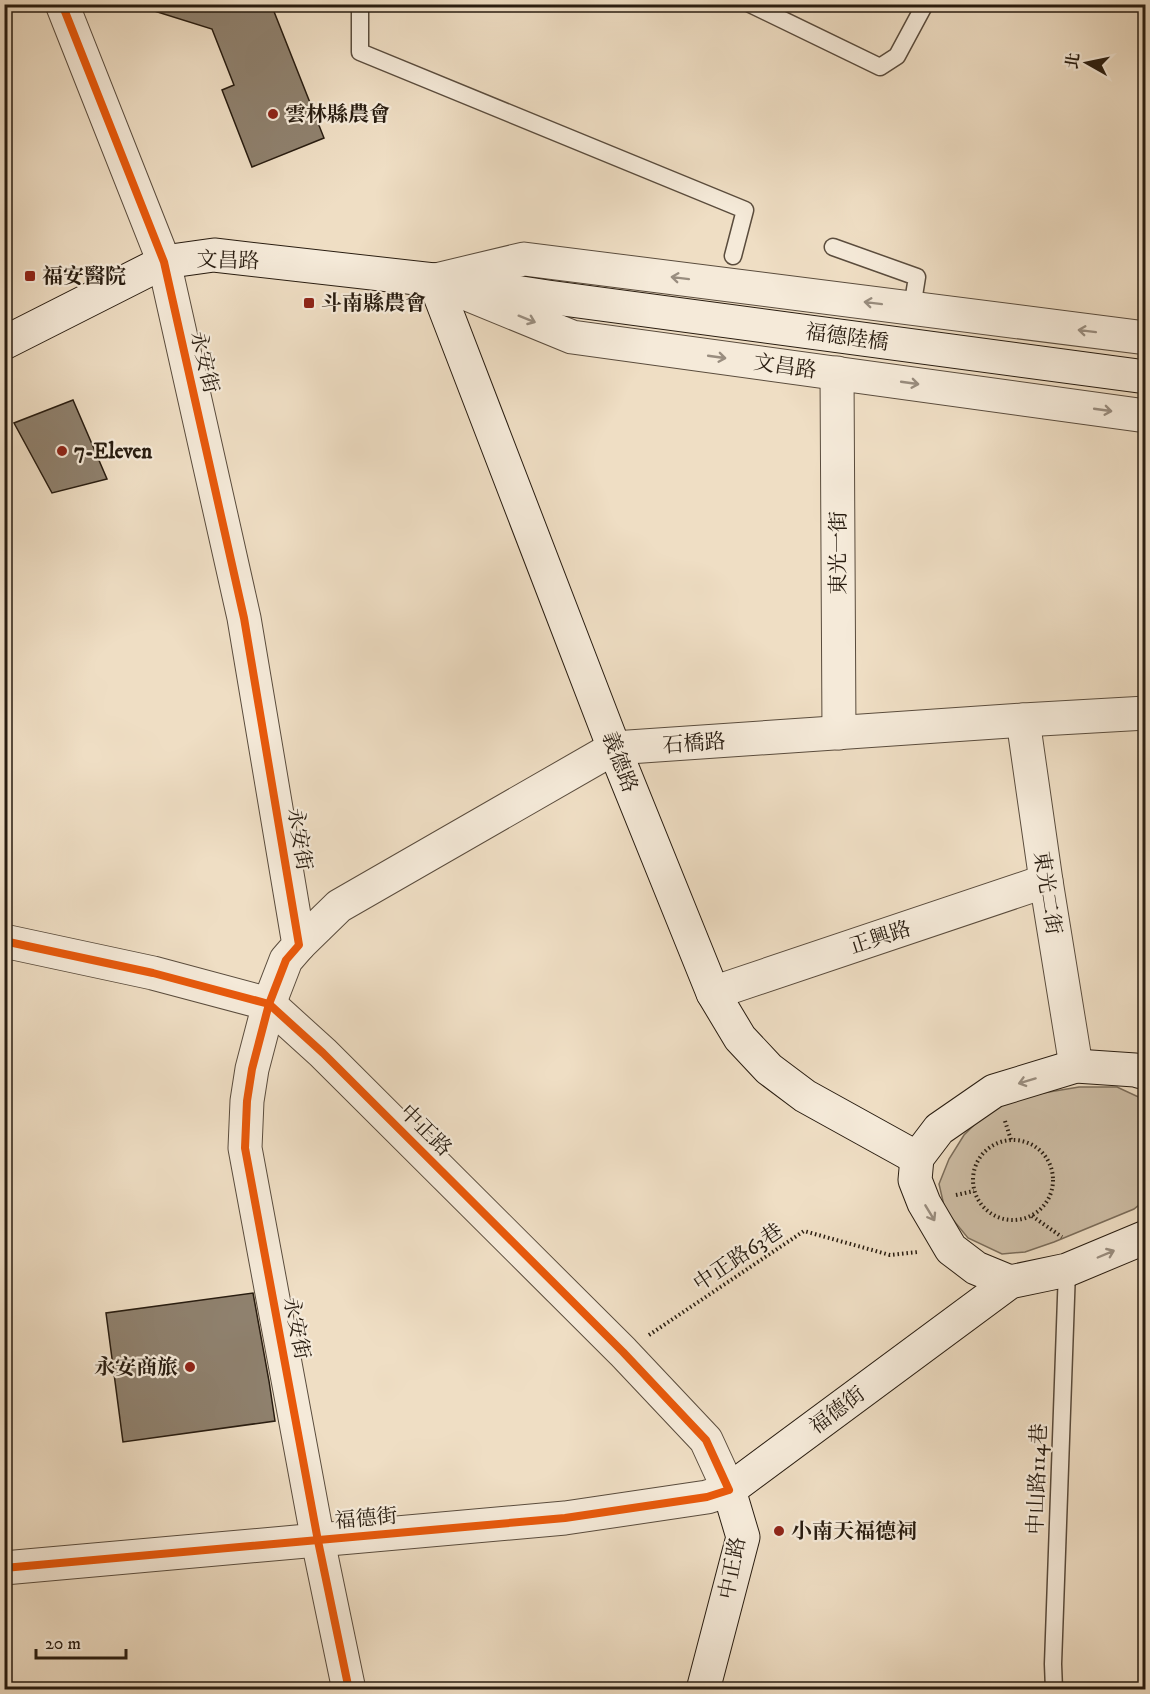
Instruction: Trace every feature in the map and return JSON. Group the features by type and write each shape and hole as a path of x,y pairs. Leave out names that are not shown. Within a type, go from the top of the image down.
{"street":[{"name":"永安街","path":"62,4 164,262 243,618 280,829 299,945 286,960 269,1004 250,1079 245,1148 318,1540 349,1689"},
{"name":"文昌路","path":"4,344 164,262 214,255 434,280 548,297"},
{"name":"文昌路","path":"434,280 524,259 1146,338"},
{"name":"文昌路","path":"434,280 572,337 1146,416"},
{"name":"義德路","path":"434,280 614,748 713,993 740,1038 769,1069 805,1096 917,1158"},
{"name":"福德陸橋","path":"548,297 1146,377"},
{"name":"東光一街","path":"837,372 839,733"},
{"name":"石橋路","path":"299,945 339,906 614,748 1146,713"},
{"name":"東光二街","path":"1023,720 1076,1066"},
{"name":"正興路","path":"713,993 1046,881"},
{"name":"中正路","path":"4,941 153,973 269,1004 332,1061 623,1352 705,1440 729,1490 742,1537 703,1689"},
{"path":"1010,1282 976,1268 951,1249 924,1203 915,1180 917,1158 939,1129 994,1091 1076,1066 1135,1070 1146,1073"},
{"name":"福德街","path":"4,1568 565,1518 707,1497 729,1490 1010,1282 1067,1270 1146,1237"}],"lane":[{"path":"360,4 360,52 745,210 733,256"},
{"path":"750,4 880,67 897,56 925,4"},
{"path":"833,247 917,277 912,308"},
{"name":"中山路114巷","path":"1054,1689 1053,1652 1067,1270"}],"path":[{"path":"1011,1140 1025,1142 1038,1149 1049,1163 1053,1185 1048,1199 1040,1210 1032,1216 1010,1220 996,1217 985,1209 974,1191 973,1176 977,1161 986,1151 997,1143 1011,1140"}],"shaded area":[{"path":"1079,1087 1117,1087 1145,1100 1145,1200 1134,1209 1025,1252 1002,1254 968,1238 945,1210 939,1184 949,1159 964,1135 1001,1103 1019,1097"}],"building":[{"name":"雲林縣農會","path":"152,4 271,4 324,138 252,167 222,90 234,85 212,29 151,10"},
{"name":"7-Eleven","path":"73,400 107,479 52,493 14,423"},
{"name":"永安商旅","path":"253,1293 275,1421 123,1442 106,1313"}],"cycle path":[{"path":"62,4 164,262 244,618 299,945 286,960 269,1004 252,1069 247,1101 245,1148 318,1541 349,1690"},
{"path":"4,941 153,973 269,1004 323,1053 623,1352 706,1440 729,1490 707,1497 565,1518 4,1568"}],"place":[{"name":"雲林縣農會","path":"273,114"},
{"name":"福安醫院","path":"30,276"},
{"name":"斗南縣農會","path":"309,303"},
{"name":"7-Eleven","path":"62,451"},
{"name":"永安商旅","path":"190,1367"},
{"name":"小南天福德祠","path":"779,1531"}]}
